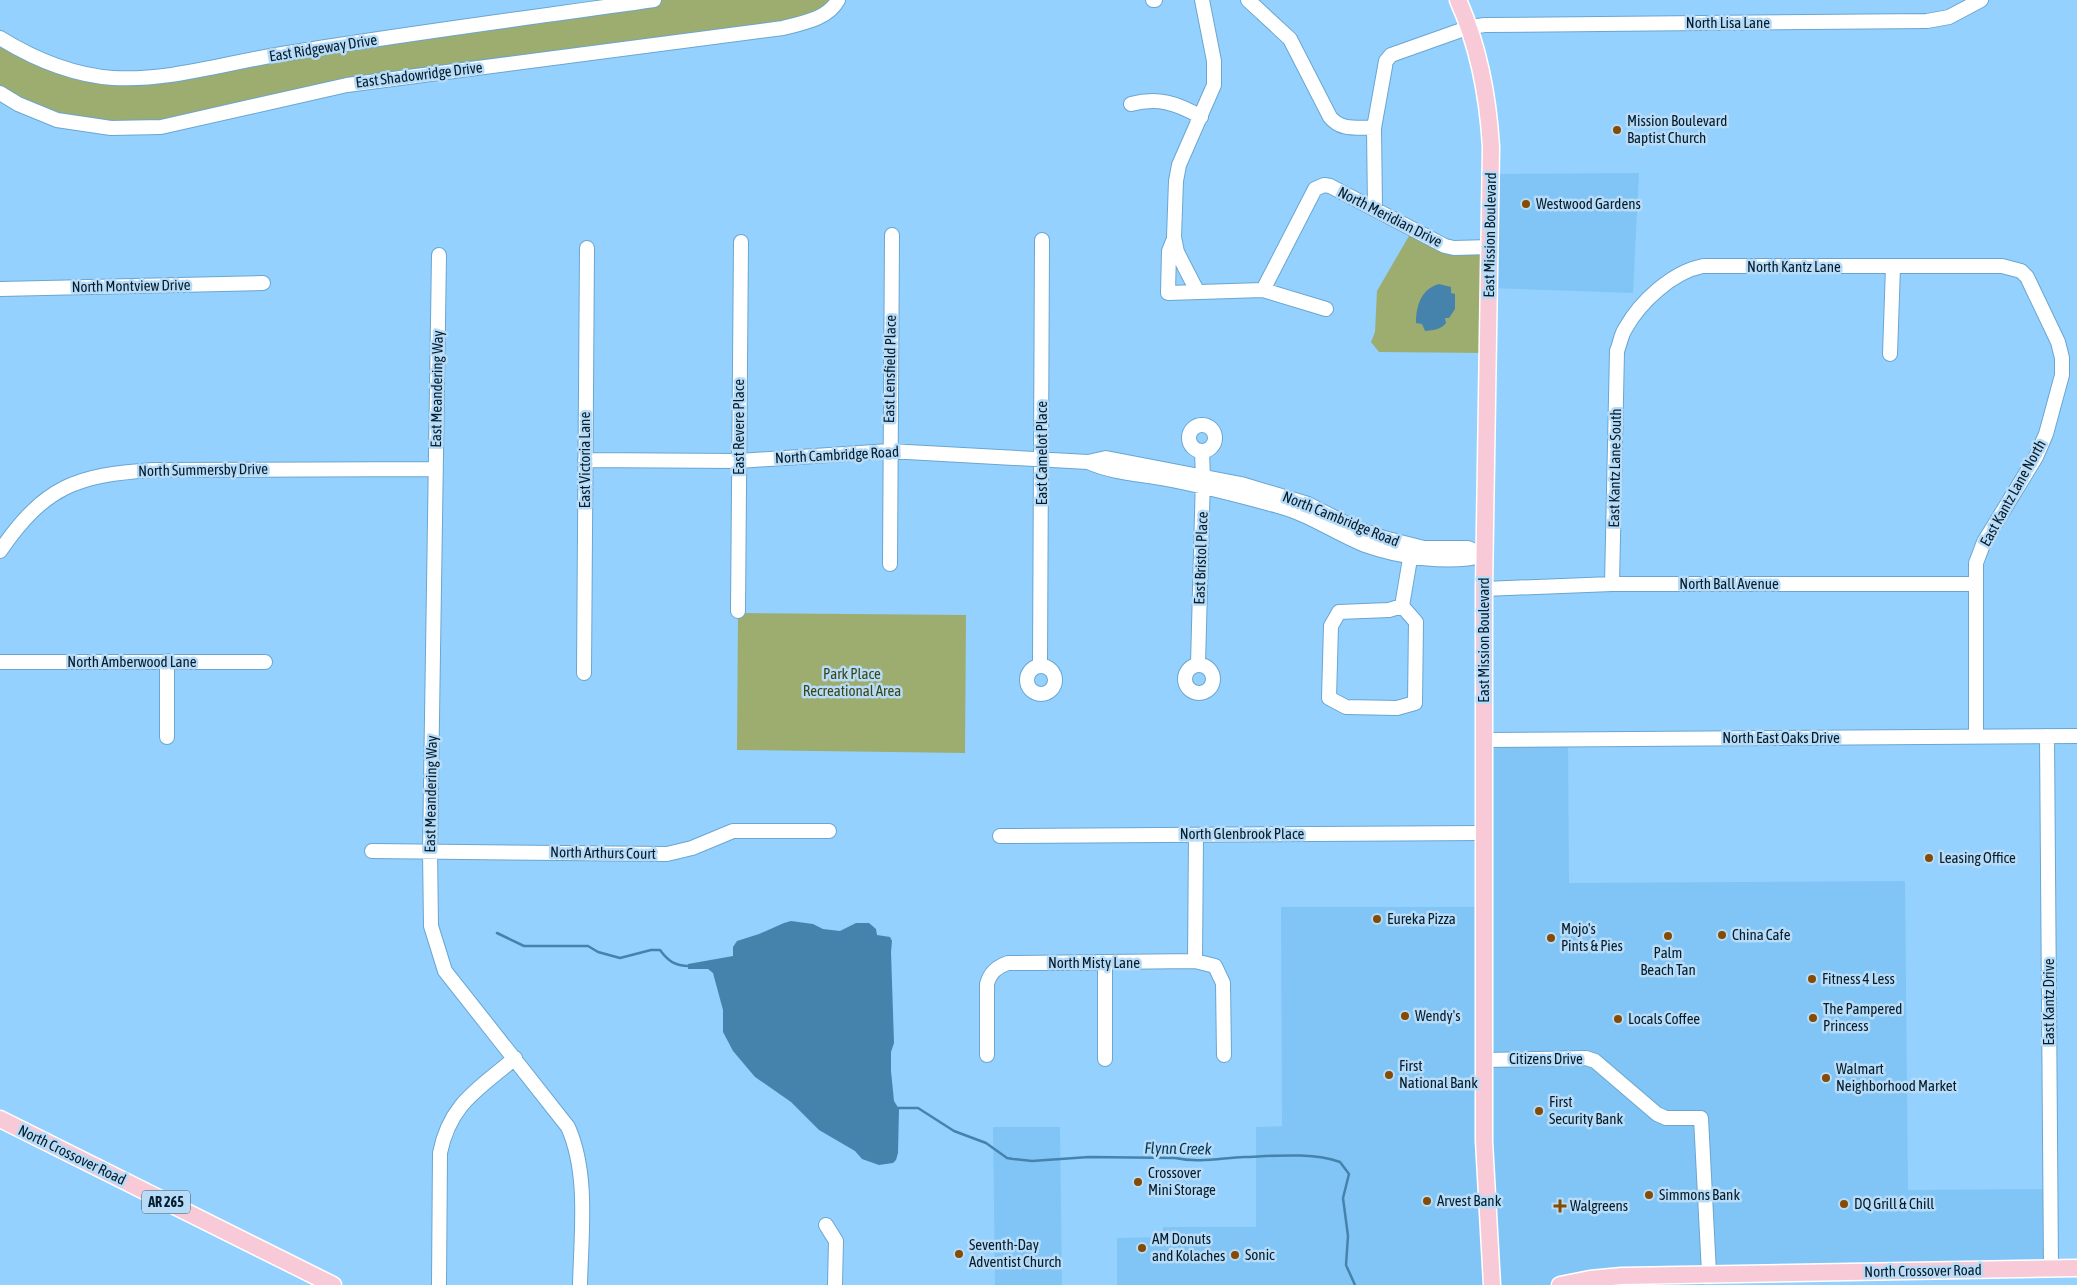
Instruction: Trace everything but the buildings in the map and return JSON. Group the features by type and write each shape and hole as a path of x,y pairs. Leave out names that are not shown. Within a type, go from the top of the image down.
{"main road":[{"name":"East Mission Boulevard","path":"1458,0 1470,27 1483,78 1489,123 1490,247 1484,555 1484,1060 1485,1151 1492,1285"},
{"name":"North Crossover Road","path":"0,1119 333,1285"},
{"name":"North Crossover Road","path":"1560,1285 1618,1276 1709,1273 2077,1268"}],"street":[{"name":"East Ridgeway Drive","path":"0,38 37,58 75,72 112,78 158,77 275,55 654,0"},
{"name":"East Shadowridge Drive","path":"0,94 18,104 57,120 111,128 161,127 347,85 783,28 821,16 834,7 838,0"},
{"path":"1197,291 1177,252 1174,237 1176,181 1179,165 1211,95 1215,74 1202,0"},
{"path":"1248,0 1290,39 1335,124 1343,127 1374,128 1375,209"},
{"name":"North Lisa Lane","path":"1374,128 1386,61 1391,55 1470,27 1484,25 1927,21 1949,16 1982,0"},
{"path":"1132,104 1151,100 1168,102 1184,107 1201,117"},
{"name":"North Meridian Drive","path":"1263,290 1315,190 1319,186 1330,186 1445,246 1454,248 1490,247"},
{"name":"East Lensfield Place","path":"890,564 889,451 892,235"},
{"path":"1174,237 1169,250 1168,293 1263,290 1326,309"},
{"name":"East Camelot Place","path":"1040,666 1042,240"},
{"name":"East Revere Place","path":"738,611 741,242"},
{"name":"East Victoria Lane","path":"584,673 587,248"},
{"name":"East Meandering Way","path":"438,255 430,851 431,926 445,971 516,1058 568,1127 576,1143 581,1178 580,1285"},
{"name":"North Kantz Lane","path":"1617,352 1624,330 1638,311 1667,282 1690,268 1703,266 2012,267"},
{"path":"1890,354 1893,267"},
{"name":"East Kantz Lane North","path":"1976,737 1976,563 1984,542 2036,457 2046,434 2062,375 2062,358 2058,342 2027,277 2021,271 2012,267"},
{"name":"North Montview Drive","path":"0,290 263,284"},
{"name":"East Kantz Lane South","path":"1612,584 1617,352"},
{"name":"North Cambridge Road","path":"585,460 739,460 889,451 1088,462 1106,458 1203,482 1275,493 1308,504 1411,551 1468,548 1484,555"},
{"name":"East Bristol Place","path":"1198,664 1203,482 1202,452"},
{"name":"North Summersby Drive","path":"0,551 17,527 35,507 58,490 84,479 112,472 153,470 436,469"},
{"path":"1402,606 1411,551"},
{"name":"North Ball Avenue","path":"1484,589 1612,584 1975,584"},
{"path":"1402,606 1416,622 1415,703 1397,708 1346,707 1329,698 1331,626 1339,612 1389,610 1402,606"},
{"path":"167,661 167,737"},
{"name":"North Amberwood Lane","path":"0,662 264,662"},
{"name":"East Kantz Drive","path":"2047,736 2051,1268"},
{"name":"North East Oaks Drive","path":"1484,740 2077,736"},
{"name":"North Arthurs Court","path":"372,851 667,854 692,848 732,831 829,831"},
{"name":"North Glenbrook Place","path":"1000,836 1484,833"},
{"path":"1196,835 1196,961 1215,966 1223,983 1224,1055"},
{"name":"North Misty Lane","path":"987,1055 987,984 989,976 994,970 1008,963 1196,961"},
{"path":"1105,963 1105,1059"},
{"path":"439,1285 440,1152 443,1138 454,1112 465,1100 516,1058"},
{"name":"Citizens Drive","path":"1484,1060 1586,1058 1602,1065 1657,1114 1666,1118 1701,1118 1709,1273"},
{"path":"826,1225 836,1241 835,1285"}],"shaded area":[{"path":"1639,173 1633,293 1489,288 1490,174"},
{"path":"1439,284 1451,287 1451,293 1455,294 1455,309 1449,318 1445,318 1446,323 1442,327 1425,331 1422,324 1416,323 1417,310 1424,294 1433,286"},
{"path":"1568,739 1569,883 1905,881 1908,1190 2051,1189 2051,1268 1704,1274 1704,1285 1117,1285 1117,1238 1163,1237 1163,1227 1256,1227 1256,1127 1282,1126 1281,907 1483,907 1484,740"},
{"path":"791,921 840,931 856,923 869,923 876,929 877,935 890,937 892,941 894,1043 891,1052 891,1071 894,1101 899,1109 898,1153 893,1163 879,1165 862,1159 855,1151 819,1130 791,1102 755,1077 733,1051 723,1032 723,1010 713,973 708,969 688,969 688,964 733,956 733,947 737,941"},
{"path":"993,1127 1060,1127 1062,1285 995,1285"}],"green space":[{"path":"654,0 838,0 821,16 347,85 161,127 57,120 0,93 0,38 37,58 112,78"},
{"path":"1413,229 1445,246 1490,247 1488,353 1379,352 1371,342 1375,332 1377,291"},
{"name":"Park Place Recreational Area","path":"738,613 966,615 965,753 737,750"}],"waterway":[{"path":"497,933 524,946 588,946 598,952 620,958 651,950 660,950 672,962 689,966"},
{"name":"Flynn Creek","path":"898,1108 918,1108 954,1131 986,1143 1007,1158 1013,1159 1032,1161 1089,1157 1201,1160 1293,1155 1318,1157 1340,1162 1349,1174 1343,1198 1348,1236 1346,1265 1355,1285"}],"place":[{"name":"Mission Boulevard Baptist Church","path":"1617,130"},
{"name":"Westwood Gardens","path":"1526,204"},
{"name":"Leasing Office","path":"1929,858"},
{"name":"Eureka Pizza","path":"1377,919"},
{"name":"China Cafe","path":"1722,935"},
{"name":"Palm Beach Tan","path":"1668,936"},
{"name":"Mojo's Pints & Pies","path":"1551,938"},
{"name":"Fitness 4 Less","path":"1812,979"},
{"name":"Wendy's","path":"1405,1016"},
{"name":"The Pampered Princess","path":"1813,1018"},
{"name":"Locals Coffee","path":"1618,1019"},
{"name":"First National Bank","path":"1389,1075"},
{"name":"Walmart Neighborhood Market","path":"1826,1078"},
{"name":"First Security Bank","path":"1539,1111"},
{"name":"Crossover Mini Storage","path":"1138,1182"},
{"name":"Simmons Bank","path":"1649,1195"},
{"name":"Arvest Bank","path":"1427,1201"},
{"name":"DQ Grill & Chill","path":"1844,1204"},
{"name":"Walgreens","path":"1560,1206"},
{"name":"AM Donuts and Kolaches","path":"1142,1248"},
{"name":"Seventh-Day Adventist Church","path":"959,1254"},
{"name":"Sonic","path":"1235,1255"}]}
